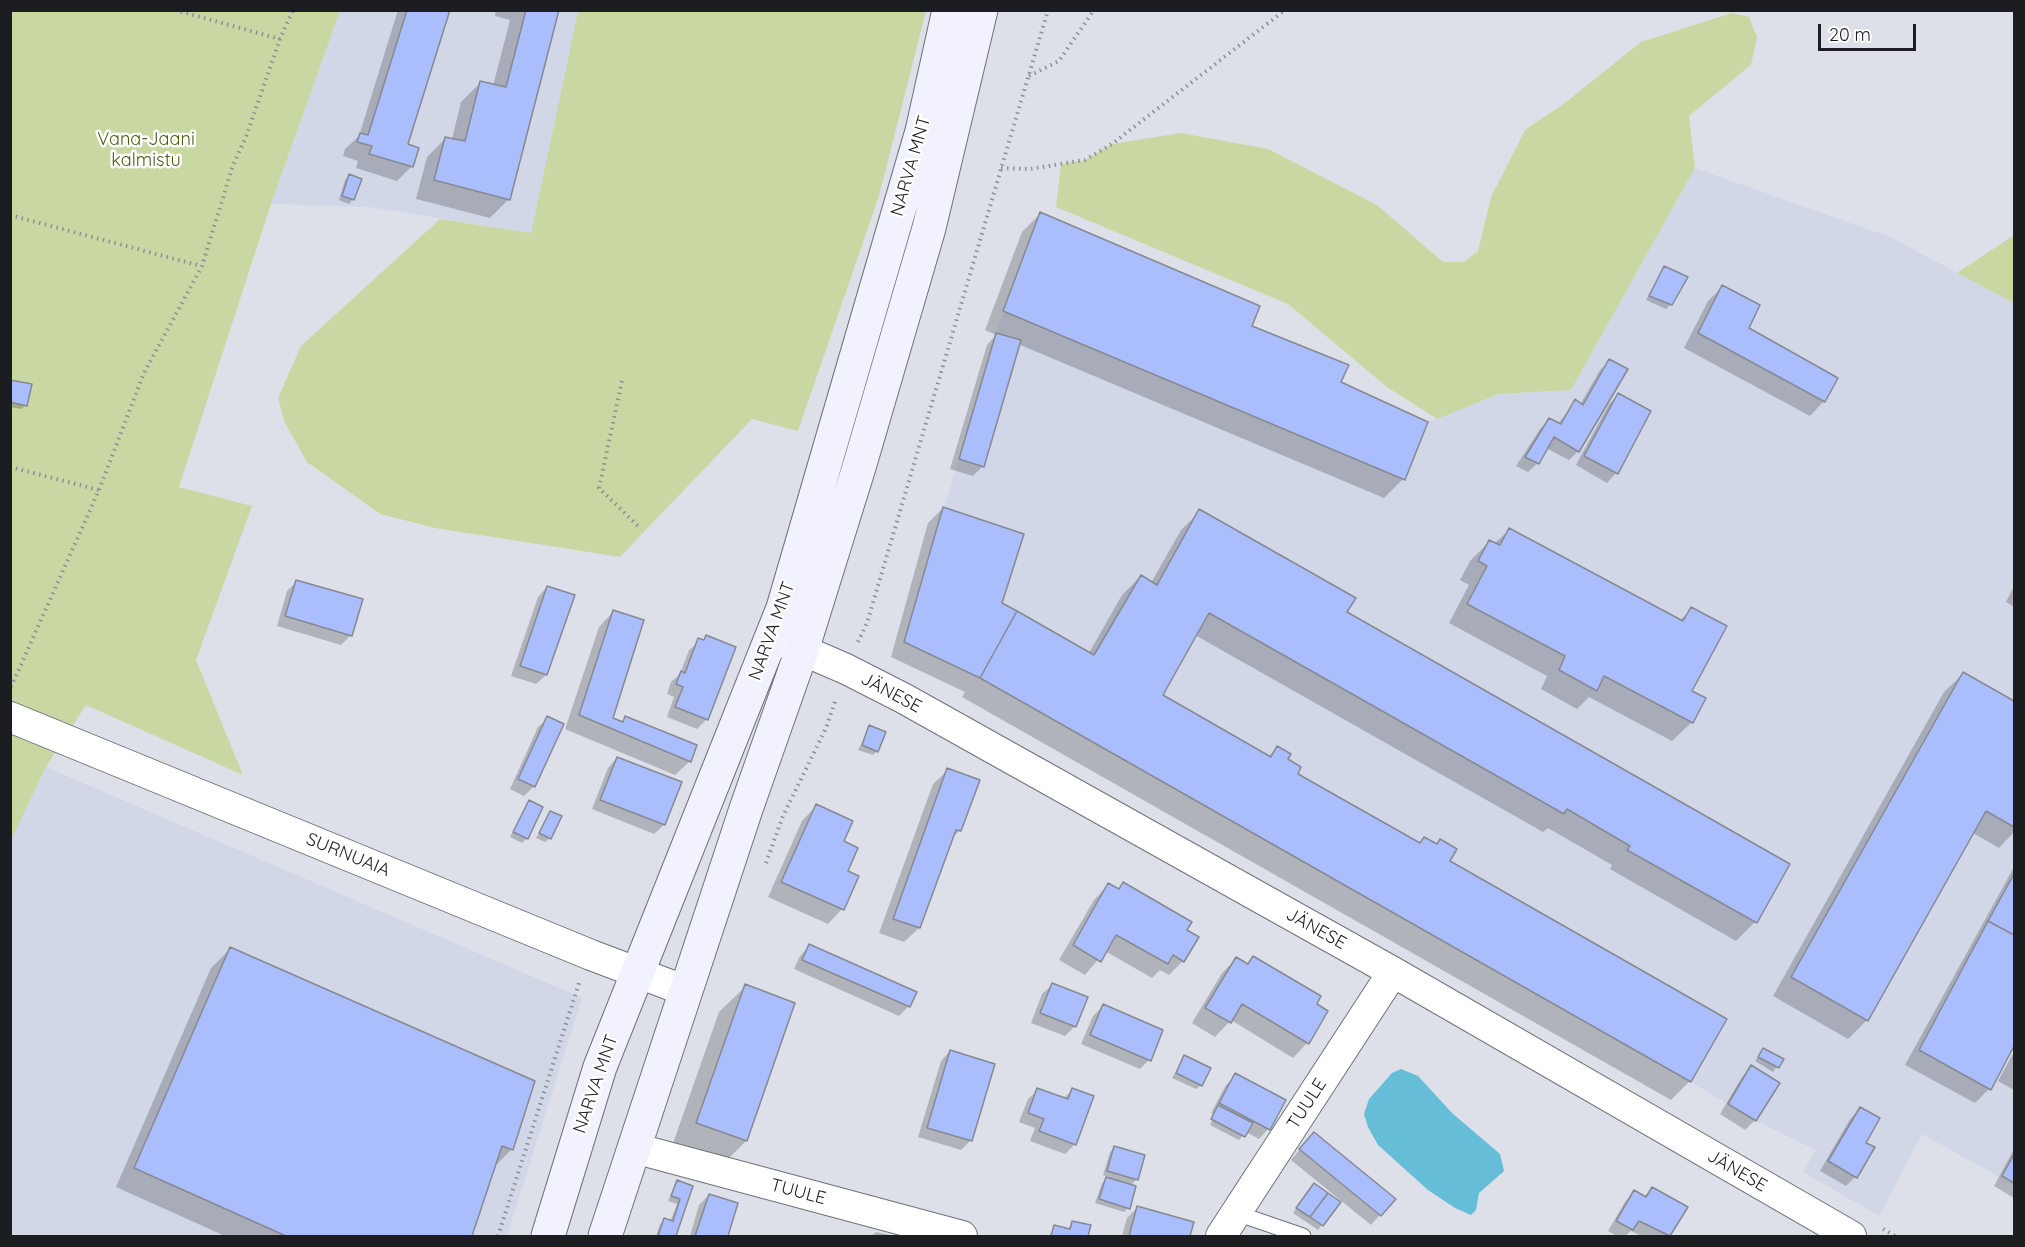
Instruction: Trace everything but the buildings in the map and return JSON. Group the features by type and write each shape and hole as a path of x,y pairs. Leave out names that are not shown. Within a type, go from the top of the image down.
{"main road":[{"name":"NARVA MNT","path":"548,1236 600,1067 787,596 922,131 949,10"},
{"name":"NARVA MNT","path":"605,1236 802,650 929,228 981,10"}],"street":[{"name":"JÄNESE","path":"772,637 846,669 1393,972 1851,1236"},
{"name":"SURNUAIA","path":"10,717 636,973 686,991"},
{"name":"TUULE","path":"1228,1225 1393,972"},
{"name":"TUULE","path":"634,1148 962,1236"}],"lane":[{"path":"1228,1225 1303,1236"}],"path":[{"path":"175,10 280,39"},
{"path":"10,687 99,490 144,374 201,266 232,165 246,137 280,39 293,10"},
{"path":"764,869 783,816 826,728 846,669 867,623 1048,10"},
{"path":"1028,77 1059,61 1094,10"},
{"path":"1001,168 1030,169 1085,160 1112,144 1285,10"},
{"path":"10,215 201,266"},
{"path":"622,381 599,488 641,529"},
{"path":"10,467 99,490"}],"shaded area":[{"path":"340,11 578,11 531,233 369,207 271,204"},
{"path":"1695,168 1890,237 2014,303 2014,1185 1922,1134 1879,1216 1803,1172 1816,1150 1756,1121 980,678 904,642 996,333 1040,212 1260,306 1252,327 1349,365 1341,383 1428,422 1499,394 1571,390"},
{"path":"46,767 582,998 507,1236 11,1236 10,840"}],"green space":[{"name":"Vana-Jaani kalmistu","path":"11,11 340,11 271,204 179,487 252,506 196,660 243,775 86,705 46,767 11,840"},
{"path":"578,11 926,11 879,196 798,431 752,419 620,557 435,528 380,514 307,462 284,421 278,398 301,346 440,219 531,233"},
{"path":"1732,13 1749,17 1757,37 1751,65 1689,116 1695,168 1571,390 1499,394 1437,419 1387,387 1288,304 1056,207 1061,164 1085,160 1112,144 1181,133 1268,149 1377,205 1443,262 1464,262 1478,251 1491,197 1525,130 1566,102 1641,42"},
{"path":"2014,235 2014,303 1957,273"}],"water":[{"path":"1401,1069 1418,1076 1452,1113 1500,1154 1504,1171 1479,1193 1476,1210 1471,1215 1455,1208 1428,1190 1378,1145 1368,1127 1364,1114 1369,1099 1392,1073"}]}
